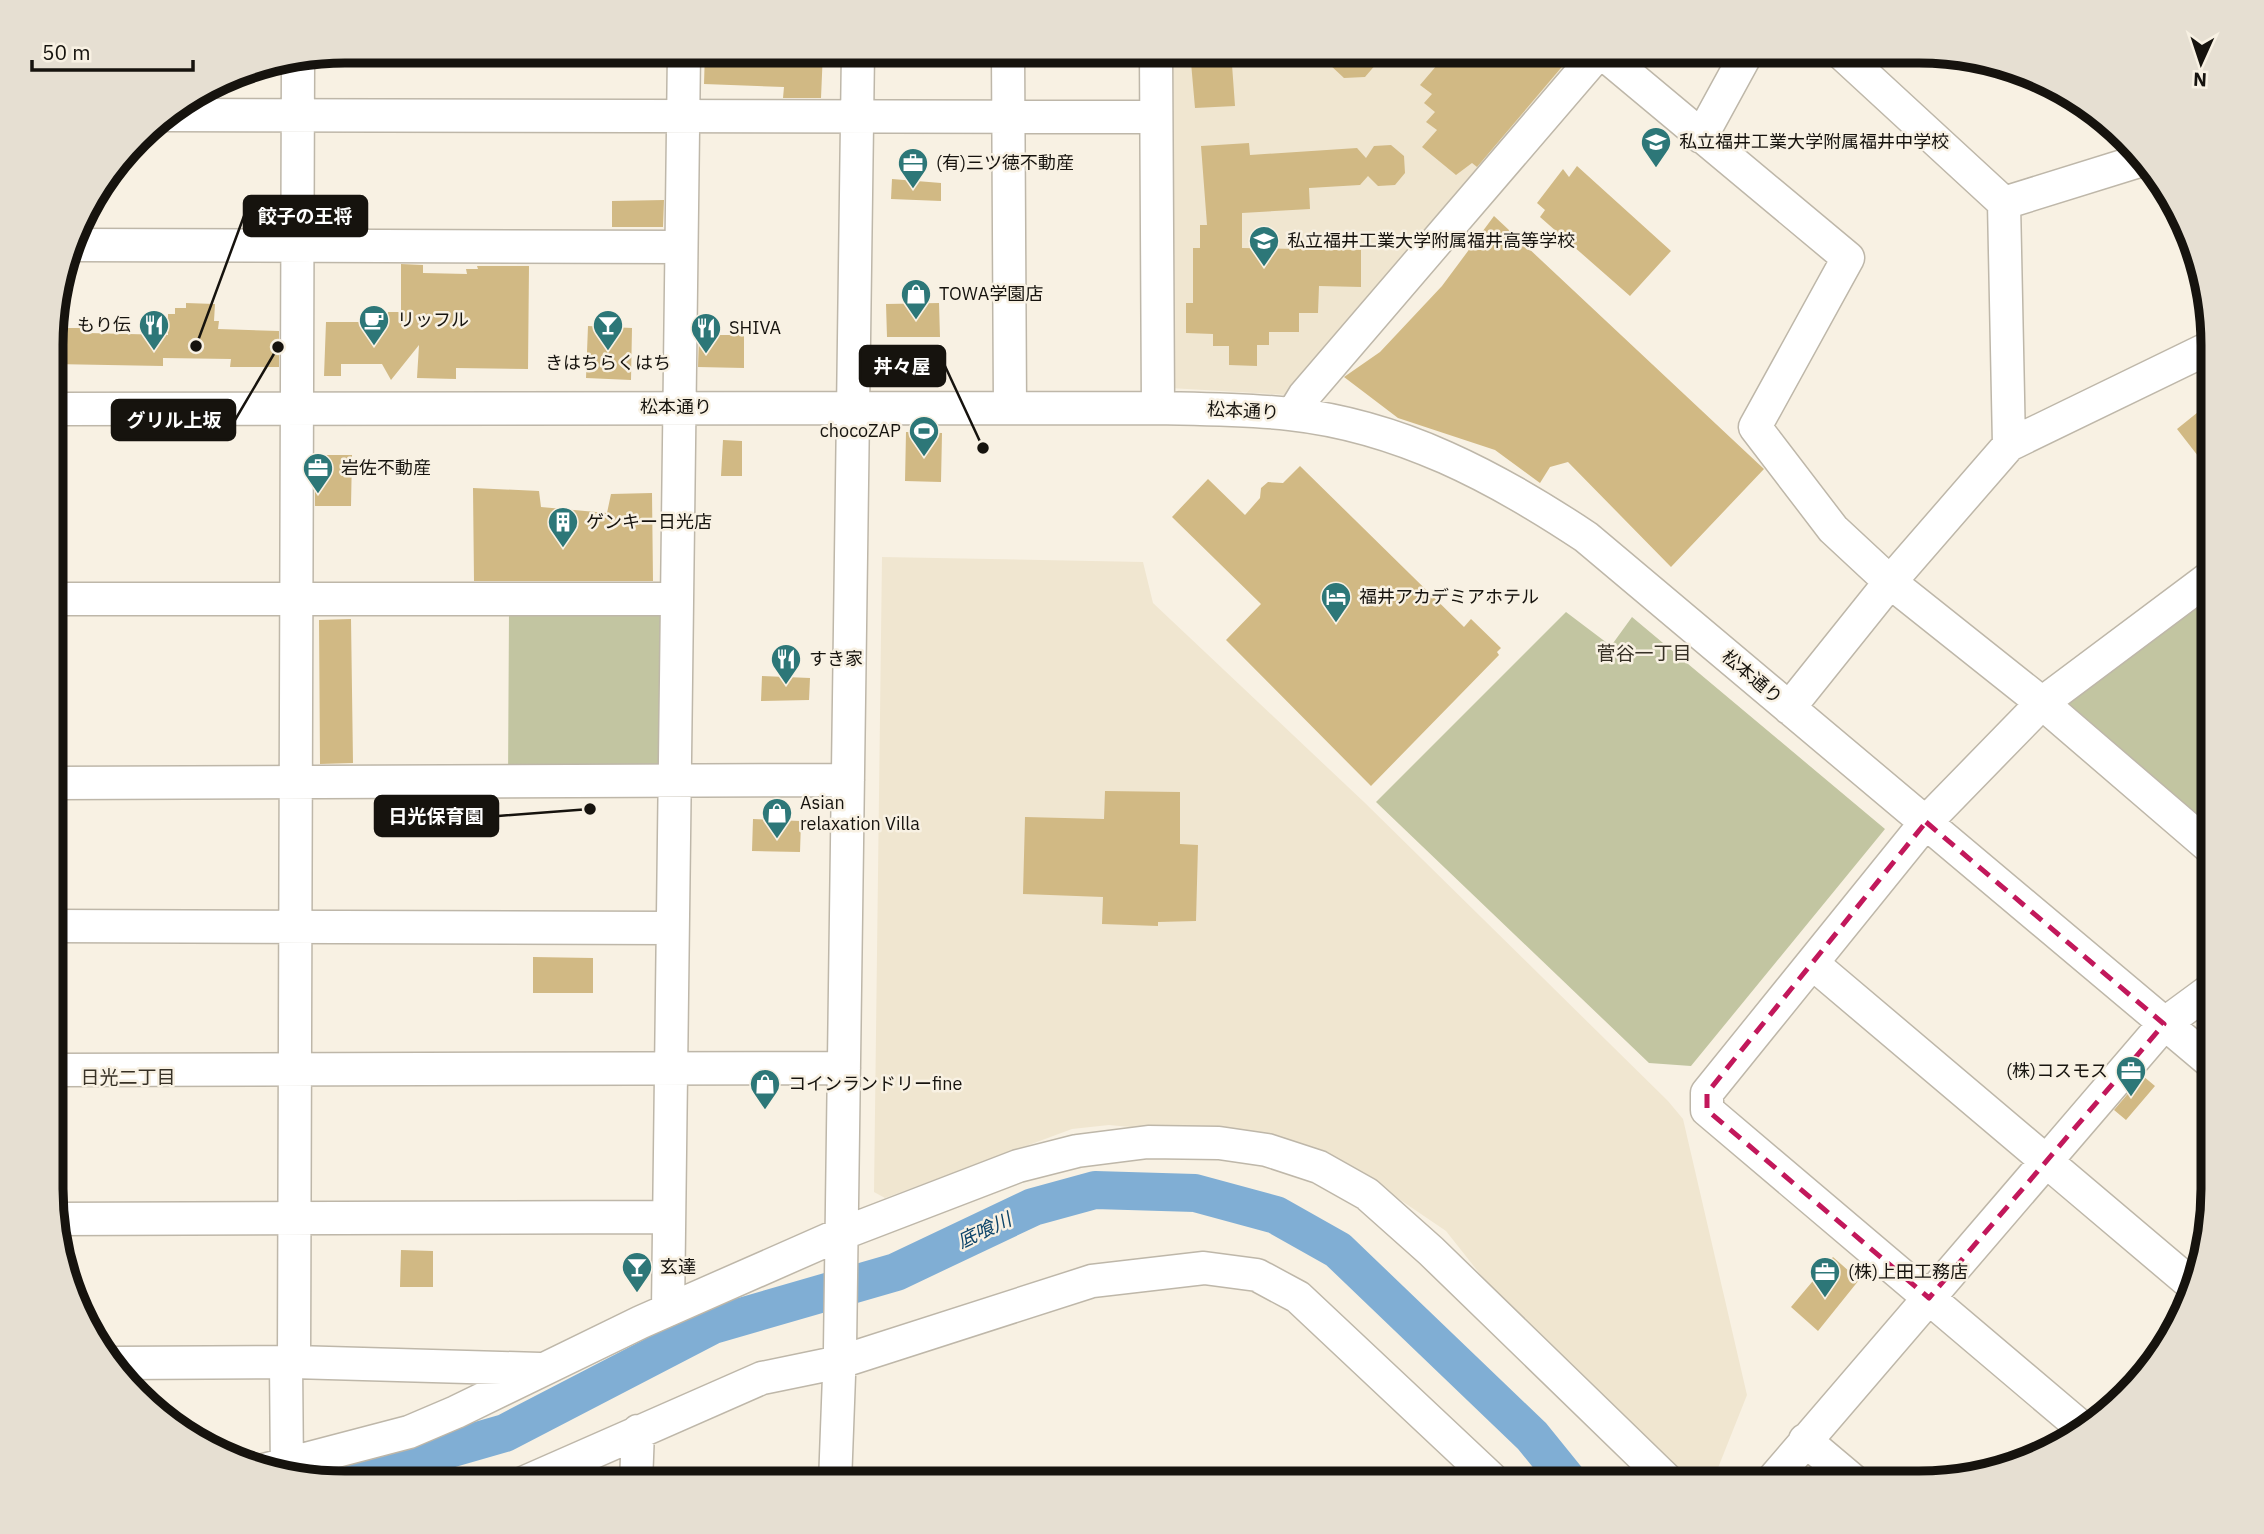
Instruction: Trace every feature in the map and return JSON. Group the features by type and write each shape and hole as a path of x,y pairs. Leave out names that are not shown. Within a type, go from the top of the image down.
{"street":[{"path":"668,1310 684,63"},
{"path":"835,1471 840,1355 858,63"},
{"path":"1008,63 1010,407"},
{"path":"1156,63 1157,408"},
{"path":"1293,414 1304,396 1590,63"},
{"path":"1614,63 1848,258 1755,427 1833,529 1890,582 2042,704 2201,840"},
{"path":"1701,137 1741,63"},
{"path":"1852,63 2004,203 2009,445"},
{"path":"280,1463 290,1362 295,1218 298,67"},
{"path":"181,115 1156,117"},
{"path":"2004,203 2134,163"},
{"path":"82,244 681,247"},
{"path":"1789,708 1890,582 2009,445 2201,352"},
{"name":"松本通り","path":"63,409 852,406 1157,408 1293,414 1380,433 1459,462 1535,503 1586,537 2201,1054"},
{"path":"2077,1423 1707,1110 1707,1093 1926,822 2042,704 2201,584"},
{"path":"63,599 676,599"},
{"path":"63,783 848,780"},
{"path":"63,926 673,928"},
{"path":"1812,963 2186,1280"},
{"path":"1780,1471 2044,1160 2164,1024 2201,997"},
{"path":"63,1070 844,1068"},
{"path":"292,1466 409,1432 668,1310 841,1244 1018,1166 1077,1151 1148,1143 1219,1143 1267,1150 1319,1167 1367,1194 1430,1251 1658,1471"},
{"path":"65,1219 669,1217"},
{"path":"550,1471 762,1378 1092,1281 1204,1268 1257,1275 1298,1297 1483,1471"},
{"path":"123,1363 290,1362 545,1369"},
{"path":"636,1471 638,1431"},
{"path":"1805,1440 1842,1471"}],"highlighted area":[{"path":"1926,822 2164,1024 1929,1298 1707,1110 1707,1093"}],"shaded area":[{"path":"1169,63 1580,63 1289,395 1170,388"},
{"path":"882,557 1143,562 1153,603 1364,802 1668,1101 1683,1119 1747,1395 1717,1471 1673,1471 1499,1298 1446,1231 1343,1161 1301,1149 1214,1135 1109,1125 1072,1129 885,1198 874,1192"}],"green space":[{"path":"2201,590 2201,840 2042,703"},
{"path":"676,599 674,781 508,782 509,612"},
{"path":"1566,612 1611,646 1632,617 1885,829 1691,1066 1649,1063 1376,802"}],"building":[{"path":"705,63 822,63 821,98 783,98 784,87 704,84"},
{"path":"1191,63 1232,63 1235,106 1195,108"},
{"path":"1377,63 1365,77 1344,78 1329,64"},
{"path":"1439,63 1565,63 1477,167 1472,163 1456,175 1422,147 1437,130 1426,122 1435,112 1424,103 1432,94 1420,85"},
{"path":"1249,143 1250,155 1357,148 1366,158 1374,146 1391,145 1404,156 1405,173 1395,185 1378,186 1368,176 1360,185 1309,188 1310,209 1242,213 1242,248 1361,250 1361,287 1319,286 1318,313 1299,313 1299,332 1269,332 1269,345 1257,345 1257,366 1229,365 1229,346 1213,346 1213,334 1186,333 1186,303 1193,303 1193,248 1200,248 1200,225 1207,225 1201,146"},
{"path":"1577,166 1671,251 1630,296 1540,217 1545,210 1537,203 1563,169 1569,177"},
{"path":"892,179 941,183 941,201 891,199"},
{"path":"664,200 663,227 612,227 612,201"},
{"path":"1494,216 1764,469 1671,567 1568,462 1550,467 1540,483 1495,450 1398,418 1344,377 1380,352 1442,286"},
{"path":"401,264 423,265 423,273 467,274 466,269 478,269 477,266 529,266 528,369 456,368 456,379 417,378 419,345 391,380 382,364 341,364 341,376 324,376 326,322 388,322 388,312 401,312"},
{"path":"186,303 215,304 214,321 219,321 218,329 279,331 279,367 230,367 231,359 163,358 163,366 63,364 64,328 89,328 89,333 168,335 168,314 175,314 175,308 186,308"},
{"path":"939,303 940,337 887,337 886,304"},
{"path":"588,326 632,328 631,380 586,378"},
{"path":"717,335 744,335 744,368 698,367 699,337 717,338"},
{"path":"2201,410 2201,454 2198,456 2177,429"},
{"path":"906,432 942,433 941,482 905,481"},
{"path":"723,440 742,441 742,476 721,476"},
{"path":"315,455 352,455 351,506 315,506"},
{"path":"1300,466 1464,627 1471,619 1501,648 1497,652 1499,655 1371,786 1226,640 1261,604 1172,517 1208,479 1245,515 1260,498 1261,488 1268,482 1283,483"},
{"name":"ゲンキー日光店","path":"473,488 539,491 541,507 607,513 611,494 652,493 653,581 474,581"},
{"path":"351,619 353,763 320,764 319,620"},
{"path":"762,676 810,678 809,700 761,701"},
{"path":"1105,791 1180,792 1180,844 1198,845 1196,921 1158,922 1158,926 1102,924 1103,897 1023,894 1025,817 1104,819"},
{"path":"753,819 801,821 800,852 752,851"},
{"path":"533,957 593,958 593,993 533,993"},
{"path":"2143,1076 2155,1086 2126,1120 2114,1110"},
{"path":"401,1250 433,1251 433,1287 400,1287"},
{"path":"1833,1257 1859,1280 1818,1331 1791,1307"}],"waterway":[{"name":"底喰川","path":"373,1471 505,1433 713,1325 896,1272 1033,1207 1095,1190 1195,1193 1276,1215 1338,1250 1532,1436 1560,1471"}],"place":[{"name":"私立福井工業大学附属福井中学校","path":"1656,169"},
{"name":"(有)三ツ徳不動産","path":"913,190"},
{"name":"私立福井工業大学附属福井高等学校","path":"1264,268"},
{"name":"TOWA学園店","path":"916,321"},
{"name":"餃子の王将","path":"196,346"},
{"name":"グリル上坂","path":"278,347"},
{"name":"リッフル","path":"374,347"},
{"name":"もり伝","path":"154,352"},
{"name":"きはちらくはち","path":"608,352"},
{"name":"SHIVA","path":"706,355"},
{"name":"丼々屋","path":"983,448"},
{"name":"chocoZAP","path":"924,458"},
{"name":"岩佐不動産","path":"318,495"},
{"name":"ゲンキー日光店","path":"563,549"},
{"name":"福井アカデミアホテル","path":"1336,624"},
{"name":"すき家","path":"786,686"},
{"name":"日光保育園","path":"590,809"},
{"name":"Asian relaxation Villa","path":"777,840"},
{"name":"(株)コスモス","path":"2131,1098"},
{"name":"コインランドリーfine","path":"765,1111"},
{"name":"玄達","path":"637,1294"},
{"name":"(株)上田工務店","path":"1825,1299"}],"district":[{"name":"菅谷一丁目","path":"1644,653"},
{"name":"日光二丁目","path":"128,1077"}]}
